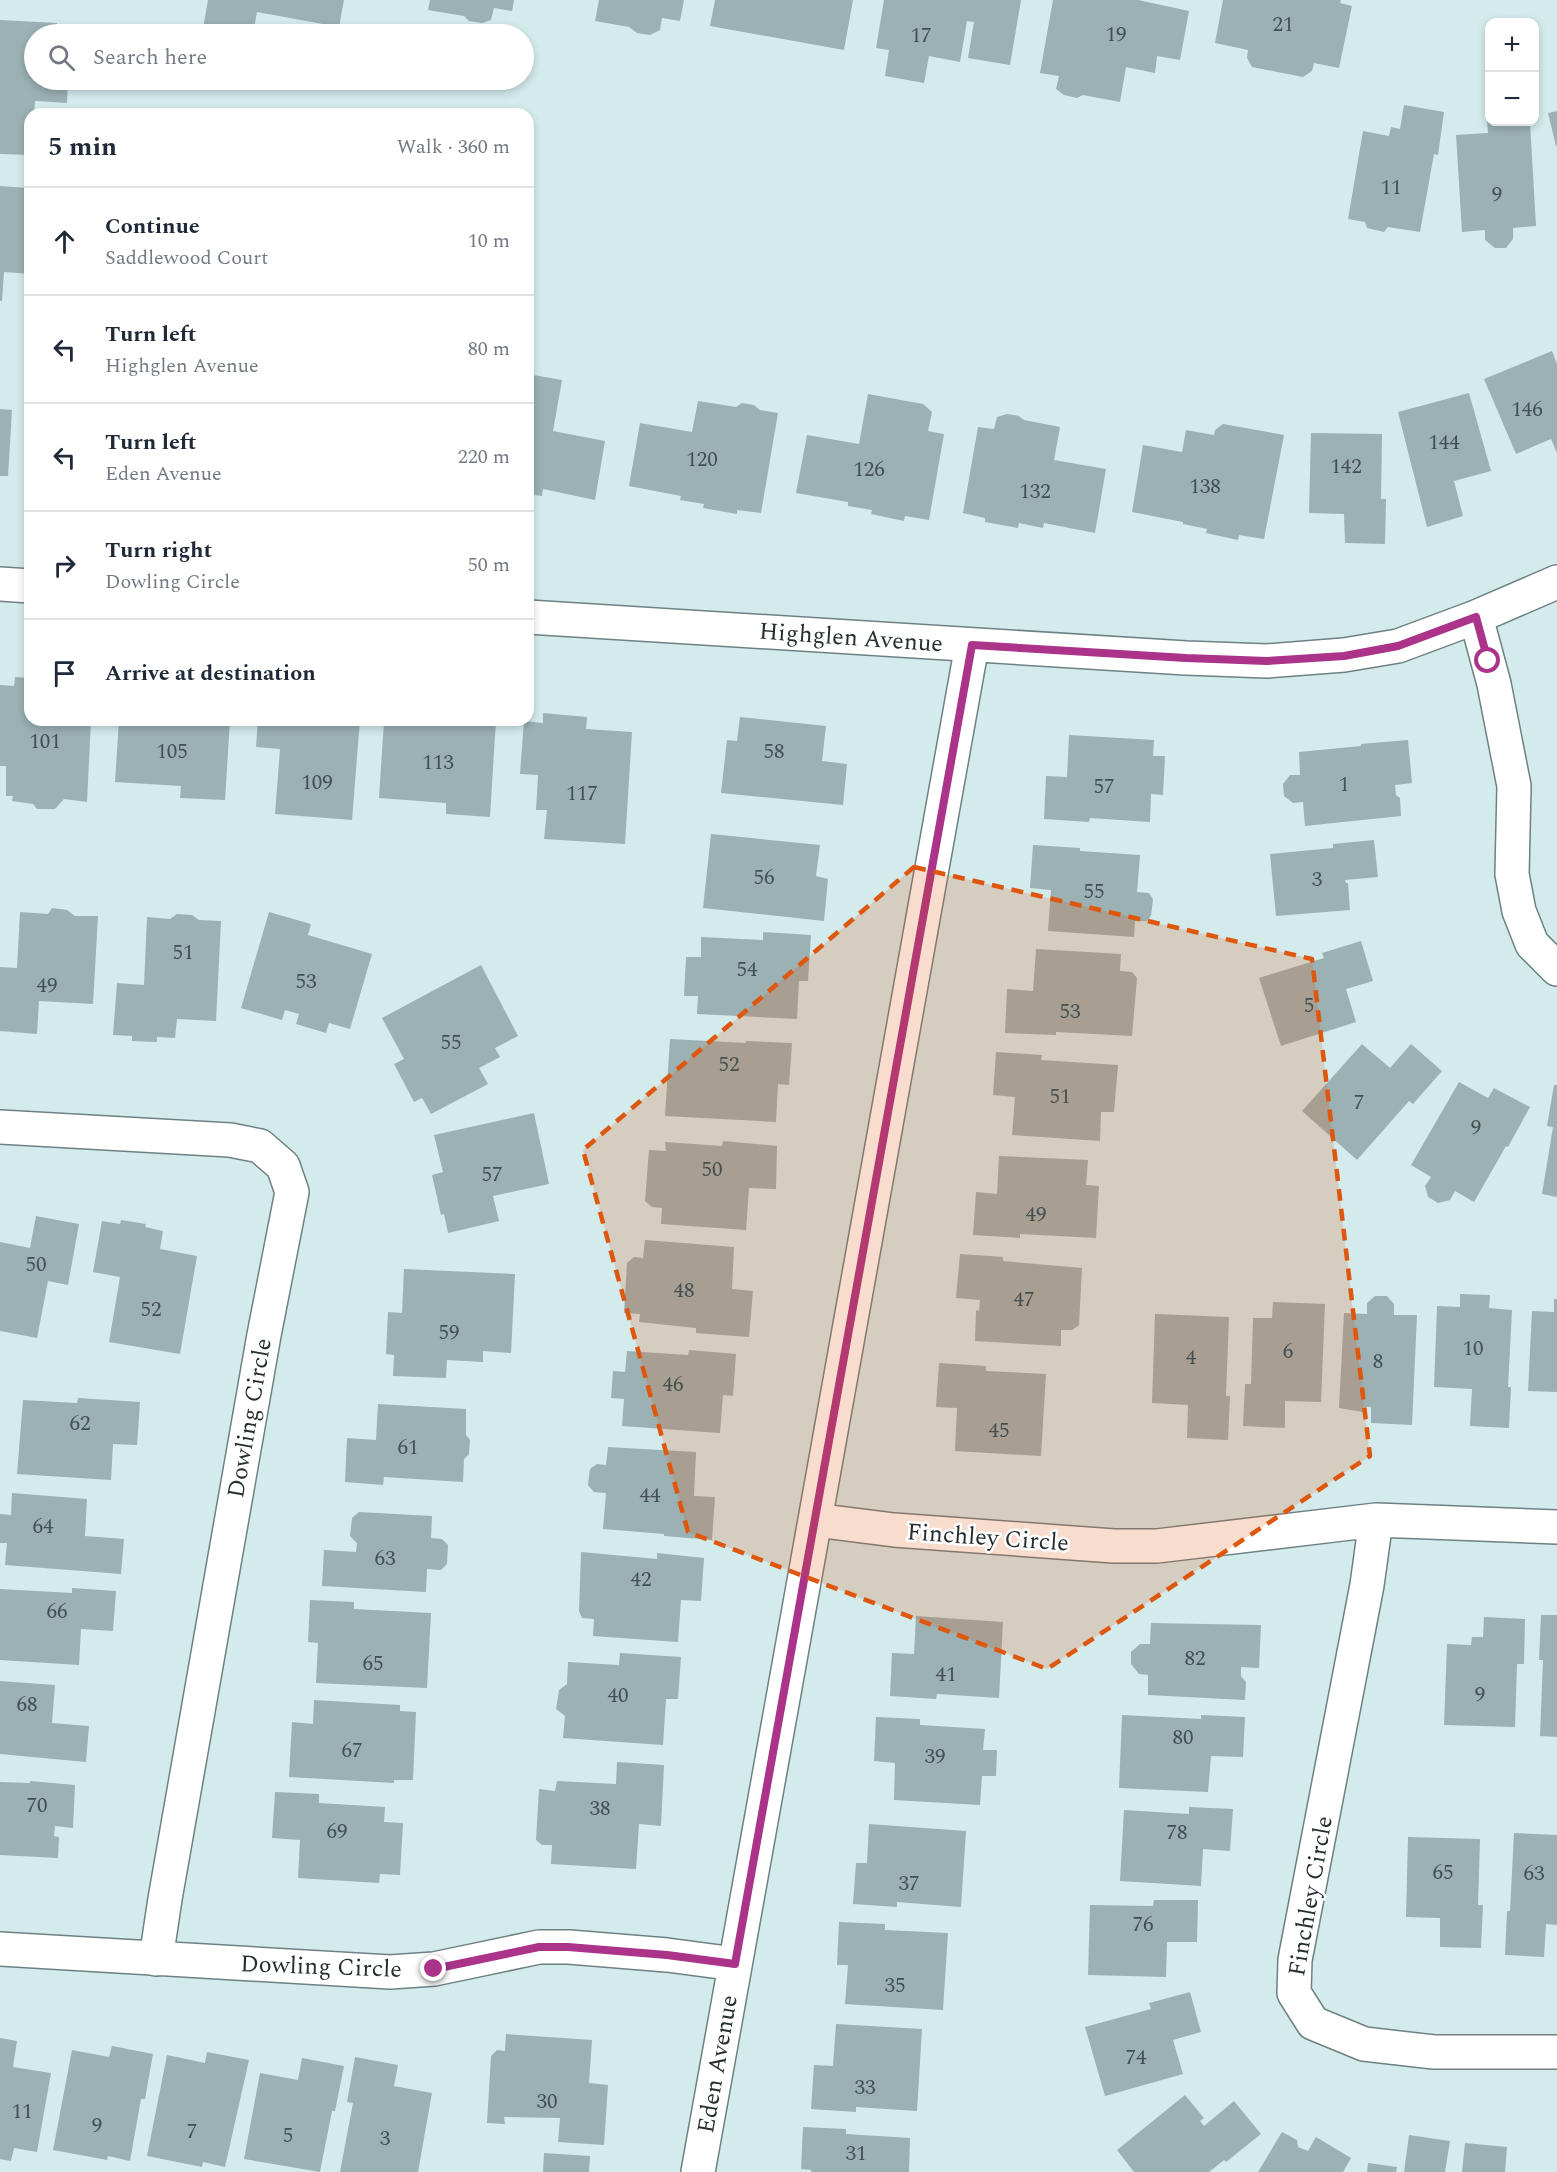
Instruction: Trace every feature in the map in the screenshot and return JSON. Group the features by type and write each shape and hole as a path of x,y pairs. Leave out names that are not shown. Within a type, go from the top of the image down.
{"street":[{"name":"Highglen Avenue","path":"534,617 1186,658 1286,660 1344,656 1398,646 1476,617 1557,582"},
{"path":"0,584 24,586"},
{"path":"1476,617 1494,684 1514,786 1512,874 1519,911 1532,944 1557,969"},
{"name":"Eden Avenue","path":"698,2172 972,645"},
{"name":"Dowling Circle","path":"0,1127 230,1140 260,1146 283,1167 292,1192 261,1347 156,1959"},
{"name":"Finchley Circle","path":"815,1520 894,1530 1125,1546 1157,1546 1376,1520 1557,1527"},
{"name":"Finchley Circle","path":"1376,1520 1367,1585 1295,1960 1294,1993 1313,2023 1364,2044 1434,2052 1557,2052"},
{"name":"Dowling Circle","path":"0,1949 390,1972 434,1969 539,1947 568,1947 667,1955 735,1964"}],"highlighted area":[{"path":"914,867 1312,959 1370,1456 1047,1669 688,1532 583,1150"}],"building":[{"path":"208,0 344,0 340,24 323,24 257,12 255,24 204,24"},
{"path":"430,0 514,0 512,11 494,8 491,20 482,23 469,21 464,16 428,10"},
{"path":"599,0 684,0 680,21 662,18 660,30 650,35 637,33 629,27 595,21"},
{"path":"715,0 853,0 844,50 710,26"},
{"path":"884,0 1021,0 1010,65 968,58 974,22 967,21 960,62 929,56 924,83 885,76 889,50 876,48"},
{"path":"1053,0 1138,0 1189,11 1180,60 1157,56 1155,73 1126,67 1120,102 1083,95 1077,98 1064,95 1056,89 1059,76 1040,73"},
{"path":"1223,0 1341,0 1340,3 1352,6 1339,68 1314,63 1312,71 1303,77 1252,67 1247,58 1248,50 1215,43"},
{"path":"0,20 57,23 24,24 24,90 68,90 67,103 35,101 34,108 24,108 24,155 0,154"},
{"path":"1404,105 1444,112 1438,155 1434,154 1420,232 1388,227 1384,232 1367,228 1365,222 1348,219 1363,131 1389,136 1391,127 1400,129"},
{"path":"1557,111 1557,146 1556,146 1548,113"},
{"path":"1487,126 1530,126 1536,226 1513,228 1513,239 1506,248 1495,248 1485,240 1485,230 1462,232 1456,135 1488,133"},
{"path":"0,186 24,188 24,274 4,272 2,301 0,301"},
{"path":"1552,351 1557,364 1557,453 1551,439 1516,454 1484,379"},
{"path":"534,375 562,380 553,431 605,441 595,500 543,489 542,496 534,495"},
{"path":"1469,393 1491,471 1454,481 1463,516 1427,527 1398,412"},
{"path":"868,394 923,404 932,412 928,431 944,434 929,520 905,516 904,521 871,514 872,510 848,506 848,502 796,493 807,435 859,444"},
{"path":"698,401 736,407 742,403 754,405 760,410 778,413 761,513 737,510 737,514 703,508 704,504 680,500 681,496 629,486 640,423 692,432"},
{"path":"0,409 12,410 8,476 0,476"},
{"path":"1007,414 1060,427 1054,460 1106,469 1095,533 1044,523 1043,528 1019,523 1018,528 985,522 985,518 963,513 978,427 994,429 997,417"},
{"path":"1223,424 1284,435 1264,539 1239,535 1238,540 1206,533 1207,529 1183,524 1183,522 1132,512 1143,445 1182,452 1186,430 1214,435 1215,430"},
{"path":"1311,433 1382,434 1381,499 1386,499 1385,544 1345,543 1344,514 1309,513"},
{"path":"15,677 24,678 24,726 91,726 87,802 64,799 55,809 37,809 33,804 12,801 13,796 6,796 6,766 0,766 0,685 14,686"},
{"path":"543,713 587,717 586,729 632,732 625,844 544,839 547,810 536,810 538,775 520,774 524,726 534,726 534,722 543,723"},
{"path":"740,717 826,726 822,761 847,764 843,805 721,793 727,740 737,741"},
{"path":"119,726 230,726 225,800 180,798 181,786 115,782"},
{"path":"258,726 360,726 352,820 275,814 280,749 256,747"},
{"path":"384,726 496,726 490,817 446,814 446,803 379,798"},
{"path":"1069,735 1154,740 1153,756 1165,756 1163,795 1151,794 1150,822 1090,818 1089,822 1044,819 1046,776 1067,777"},
{"path":"1408,740 1412,783 1395,785 1396,795 1400,798 1401,816 1305,826 1303,802 1293,803 1284,796 1283,784 1290,775 1300,775 1299,752"},
{"path":"711,834 820,845 816,876 828,879 824,921 703,908"},
{"path":"1374,840 1378,877 1345,880 1348,883 1350,910 1276,916 1270,854 1333,848 1333,844"},
{"path":"1033,845 1140,855 1137,892 1149,893 1153,899 1151,916 1147,921 1135,921 1134,937 1048,931 1051,890 1030,888"},
{"path":"52,908 67,910 75,916 98,916 93,1004 39,1001 37,1034 0,1031 0,967 17,968 20,912 48,914"},
{"path":"269,912 311,924 308,935 372,954 350,1029 329,1023 326,1033 296,1024 299,1014 285,1010 282,1020 241,1008"},
{"path":"177,914 192,915 199,920 221,921 216,1021 177,1019 175,1038 157,1037 157,1042 132,1041 132,1036 113,1035 117,983 144,985 147,917 170,919"},
{"path":"763,932 811,935 808,981 799,981 797,1019 697,1014 698,996 684,996 686,957 701,957 701,937 763,940"},
{"path":"1361,941 1373,981 1346,989 1356,1022 1281,1046 1259,978 1324,958 1322,953"},
{"path":"1036,949 1121,954 1120,971 1132,972 1137,978 1132,1036 1056,1032 1056,1035 1005,1033 1007,989 1033,991"},
{"path":"481,965 518,1036 495,1048 500,1057 479,1068 488,1084 431,1114 422,1098 414,1102 394,1064 404,1059 382,1018"},
{"path":"670,1039 792,1043 789,1085 778,1084 776,1122 665,1116"},
{"path":"1362,1044 1390,1068 1411,1044 1442,1071 1413,1104 1409,1101 1357,1160 1302,1111"},
{"path":"996,1052 1042,1055 1041,1060 1118,1065 1114,1112 1101,1112 1100,1141 1012,1135 1015,1097 993,1095"},
{"path":"1459,1082 1488,1098 1494,1088 1530,1107 1474,1202 1455,1191 1450,1200 1438,1203 1428,1197 1425,1186 1431,1177 1411,1165"},
{"path":"1554,1085 1557,1085 1557,1197 1542,1194 1553,1127 1547,1126"},
{"path":"534,1113 549,1184 493,1196 499,1221 448,1233 444,1214 441,1215 432,1175 443,1172 434,1135"},
{"path":"723,1141 777,1146 776,1189 749,1188 746,1230 661,1224 662,1208 652,1207 645,1201 649,1150 666,1151 665,1142 722,1146"},
{"path":"999,1156 1088,1160 1086,1185 1099,1186 1096,1238 1020,1234 1020,1238 973,1235 976,1192 997,1194"},
{"path":"36,1216 79,1224 68,1285 48,1281 37,1338 0,1331 0,1242 30,1248"},
{"path":"121,1220 146,1224 145,1227 163,1231 160,1249 197,1256 180,1354 109,1342 120,1277 93,1272 102,1221 120,1224"},
{"path":"645,1240 734,1247 732,1289 753,1291 749,1337 696,1333 696,1328 639,1322 640,1314 624,1313 627,1263 634,1257 643,1258"},
{"path":"960,1254 1003,1257 1003,1261 1082,1268 1079,1325 1072,1330 1061,1330 1061,1346 975,1341 976,1310 979,1311 980,1300 956,1298"},
{"path":"404,1269 515,1274 511,1353 483,1351 483,1362 447,1360 446,1378 393,1376 394,1355 386,1354 388,1312 402,1313"},
{"path":"1460,1294 1490,1295 1489,1308 1512,1310 1508,1387 1511,1387 1509,1428 1470,1426 1472,1389 1434,1387 1437,1306 1460,1307"},
{"path":"1375,1296 1387,1296 1394,1304 1394,1315 1417,1315 1412,1425 1371,1423 1371,1407 1363,1407 1363,1412 1339,1408 1344,1313 1367,1314 1367,1303"},
{"path":"1554,1299 1557,1299 1557,1392 1528,1391 1532,1311 1554,1312"},
{"path":"1273,1302 1325,1304 1321,1402 1285,1401 1285,1428 1243,1426 1245,1384 1251,1384 1253,1318 1272,1318"},
{"path":"1155,1314 1229,1317 1226,1396 1230,1396 1228,1440 1187,1438 1188,1405 1152,1403"},
{"path":"689,1350 736,1354 733,1396 723,1395 720,1433 622,1426 624,1399 611,1398 613,1371 625,1372 627,1351 688,1355"},
{"path":"939,1363 986,1366 986,1371 1046,1374 1041,1456 955,1451 957,1408 936,1407"},
{"path":"78,1398 140,1402 137,1445 113,1444 111,1480 17,1474 23,1400 77,1403"},
{"path":"378,1404 466,1409 466,1435 470,1440 469,1454 464,1459 463,1482 384,1477 383,1485 345,1482 347,1438 376,1440"},
{"path":"608,1447 696,1452 694,1496 715,1497 712,1540 603,1529 606,1493 594,1492 588,1485 590,1469 597,1464 606,1465"},
{"path":"12,1493 87,1499 85,1536 124,1539 121,1574 5,1565 7,1543 0,1543 0,1514 11,1515"},
{"path":"359,1512 432,1516 431,1538 442,1539 448,1545 447,1564 441,1570 427,1569 426,1592 322,1586 324,1550 356,1552 357,1543 350,1536 352,1518"},
{"path":"581,1552 657,1559 657,1553 704,1558 701,1601 681,1600 678,1642 593,1636 594,1619 582,1618 579,1611"},
{"path":"72,1588 116,1591 113,1631 81,1629 79,1665 0,1660 0,1589 72,1593"},
{"path":"310,1600 354,1602 354,1609 431,1613 427,1688 316,1683 318,1643 308,1642"},
{"path":"1541,1615 1557,1615 1557,1737 1540,1736 1543,1660 1539,1660"},
{"path":"916,1616 1003,1622 999,1698 937,1694 936,1699 890,1696 892,1653 914,1654"},
{"path":"1484,1617 1525,1619 1524,1664 1517,1664 1515,1727 1444,1725 1447,1644 1471,1645 1472,1637 1483,1637"},
{"path":"1151,1623 1261,1625 1259,1668 1241,1667 1241,1676 1246,1682 1245,1700 1148,1695 1148,1675 1139,1674 1131,1664 1131,1652 1140,1644 1150,1644"},
{"path":"620,1653 681,1657 678,1699 666,1699 663,1745 563,1738 565,1716 556,1709 559,1690 567,1684 568,1662 619,1665"},
{"path":"0,1681 55,1685 52,1723 89,1726 86,1762 0,1754"},
{"path":"314,1700 400,1705 400,1711 416,1712 413,1780 394,1780 394,1783 289,1777 292,1722 313,1724"},
{"path":"1122,1715 1201,1719 1201,1715 1245,1717 1243,1757 1211,1756 1208,1792 1119,1788"},
{"path":"876,1717 920,1719 920,1725 985,1729 983,1750 997,1750 996,1776 982,1776 980,1805 894,1800 895,1763 874,1761"},
{"path":"617,1762 664,1765 661,1826 639,1824 636,1869 551,1864 552,1845 542,1845 536,1840 539,1789 555,1791 557,1781 616,1784"},
{"path":"30,1781 75,1785 73,1828 55,1826 54,1836 59,1837 58,1858 0,1855 0,1782 30,1783"},
{"path":"275,1792 319,1794 319,1803 385,1807 384,1822 403,1823 400,1875 380,1874 379,1883 298,1878 300,1840 272,1838"},
{"path":"1189,1807 1233,1809 1230,1851 1203,1849 1201,1886 1120,1881 1124,1810 1189,1814"},
{"path":"869,1824 966,1831 961,1907 897,1902 897,1907 853,1904 856,1863 867,1863"},
{"path":"1514,1833 1557,1835 1557,1925 1546,1924 1544,1957 1505,1955"},
{"path":"1408,1837 1480,1839 1478,1905 1483,1905 1481,1948 1440,1947 1440,1918 1406,1917"},
{"path":"1154,1900 1198,1900 1197,1942 1167,1942 1166,1977 1088,1975 1090,1905 1153,1906"},
{"path":"839,1922 885,1924 885,1930 948,1933 943,2010 845,2004 848,1965 837,1965"},
{"path":"1190,1992 1201,2032 1173,2040 1183,2074 1105,2096 1085,2027 1151,2009 1149,2003"},
{"path":"836,2024 922,2029 917,2111 856,2107 856,2112 811,2109 814,2065 833,2066"},
{"path":"506,2034 592,2040 589,2083 608,2085 604,2145 558,2142 560,2118 504,2117 505,2124 487,2123 491,2056 497,2050 505,2051"},
{"path":"0,2038 17,2041 13,2067 51,2073 37,2152 14,2148 11,2161 0,2159"},
{"path":"112,2046 153,2054 145,2099 141,2099 130,2161 108,2156 107,2160 53,2150 72,2050 109,2057"},
{"path":"207,2052 249,2060 225,2167 203,2162 202,2167 147,2156 167,2055 205,2063"},
{"path":"355,2057 398,2065 394,2086 432,2093 418,2172 340,2172 353,2103 347,2102"},
{"path":"302,2058 344,2066 320,2172 244,2159 260,2073 298,2080"},
{"path":"1185,2095 1204,2118 1200,2121 1204,2126 1234,2101 1261,2134 1226,2162 1224,2160 1209,2172 1134,2172 1117,2150"},
{"path":"803,2127 846,2129 846,2134 910,2138 909,2172 811,2172 811,2170 801,2169"},
{"path":"1282,2132 1297,2140 1298,2147 1308,2151 1316,2137 1351,2158 1343,2172 1258,2172"},
{"path":"1409,2135 1450,2141 1445,2172 1404,2172"},
{"path":"1465,2143 1507,2147 1505,2172 1462,2172"},
{"path":"544,2153 590,2156 589,2172 543,2172"},
{"path":"1368,2163 1397,2167 1396,2172 1367,2172"}],"route":[{"path":"434,1969 539,1947 568,1947 667,1955 735,1964 972,645 1267,661 1344,656 1398,646 1476,617 1488,661"}]}
